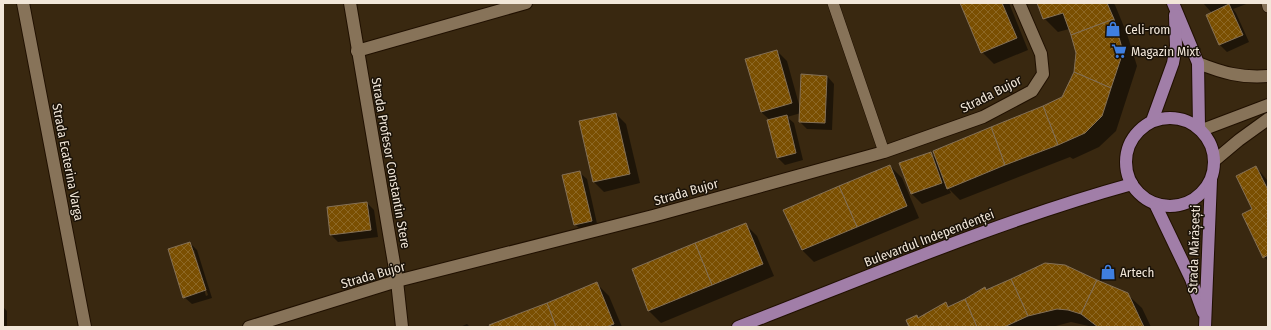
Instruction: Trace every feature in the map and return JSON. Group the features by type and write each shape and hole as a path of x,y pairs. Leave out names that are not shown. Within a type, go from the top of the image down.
{"main road":[{"path":"1174,5 1198,63 1200,128 1210,144 1214,161 1211,179 1205,191 1189,203 1169,208 1156,206 1143,197 1132,184 1125,159 1127,147 1133,136 1141,128 1152,121 1172,118 1181,119 1200,128"},
{"path":"1152,121 1173,63 1176,46 1174,5"},
{"name":"Strada Mărășești","path":"1206,323 1206,277 1211,179"},
{"name":"Bulevardul Independenței","path":"738,327 1011,222 1132,184"},
{"name":"Strada Mărășești","path":"1156,206 1191,279 1206,323"}],"street":[{"name":"Strada Ecaterina Varga","path":"23,3 85,327"},
{"name":"Strada Profesor Constantin Stere","path":"350,3 397,282 402,327"},
{"path":"357,50 526,3"},
{"name":"Strada Bujor","path":"249,327 397,282 653,216 884,152 983,117 1032,91 1043,74 1041,54 1019,3"},
{"path":"1198,63 1216,70 1247,77 1268,76"},
{"path":"1200,128 1268,105"},
{"path":"1214,161 1239,140 1268,119"}],"lane":[{"path":"834,3 884,152"},
{"path":"1267,3 1268,7"}],"building":[{"path":"960,3 1002,3 1017,38 981,53"},
{"path":"1037,3 1107,3 1114,19 1071,35 1063,13 1043,19"},
{"path":"1229,4 1243,35 1219,45 1206,15"},
{"path":"1114,19 1123,52 1111,88 1074,72 1076,53 1071,35"},
{"path":"777,50 792,103 761,112 745,59"},
{"path":"1074,72 1111,88 1102,116 1085,133 1058,145 1043,106 1062,97"},
{"path":"801,74 827,76 825,123 799,122"},
{"path":"1043,106 1058,145 1005,165 991,127"},
{"path":"616,113 630,174 593,182 579,121"},
{"path":"787,115 796,153 777,158 767,120"},
{"path":"991,127 1005,165 947,189 933,151"},
{"path":"931,152 942,183 911,194 899,163"},
{"path":"890,165 907,206 857,227 839,186"},
{"path":"1256,166 1268,190 1268,255 1263,258 1242,214 1252,209 1236,176"},
{"path":"580,171 592,221 574,225 562,175"},
{"path":"839,186 857,227 802,250 783,210"},
{"path":"367,202 371,230 330,235 327,207"},
{"path":"746,223 763,264 712,285 695,243"},
{"path":"190,242 206,290 183,298 168,249"},
{"path":"695,243 712,285 648,311 632,269"},
{"path":"1045,263 1065,265 1097,280 1081,314 1068,310 1057,309 1028,316 1011,279"},
{"path":"1011,279 1028,316 1004,327 977,327 965,299 985,287 986,290"},
{"path":"1097,280 1128,293 1144,327 1098,327 1081,314"},
{"path":"597,282 614,324 606,327 556,327 547,303"},
{"path":"965,299 977,327 909,327 906,320 917,315 918,318 946,302 948,307"},
{"path":"547,303 556,327 490,327 489,325"}],"place":[{"name":"Celi-rom","path":"1113,29"},
{"name":"Magazin Mixt","path":"1119,51"},
{"name":"Artech","path":"1108,272"}]}
